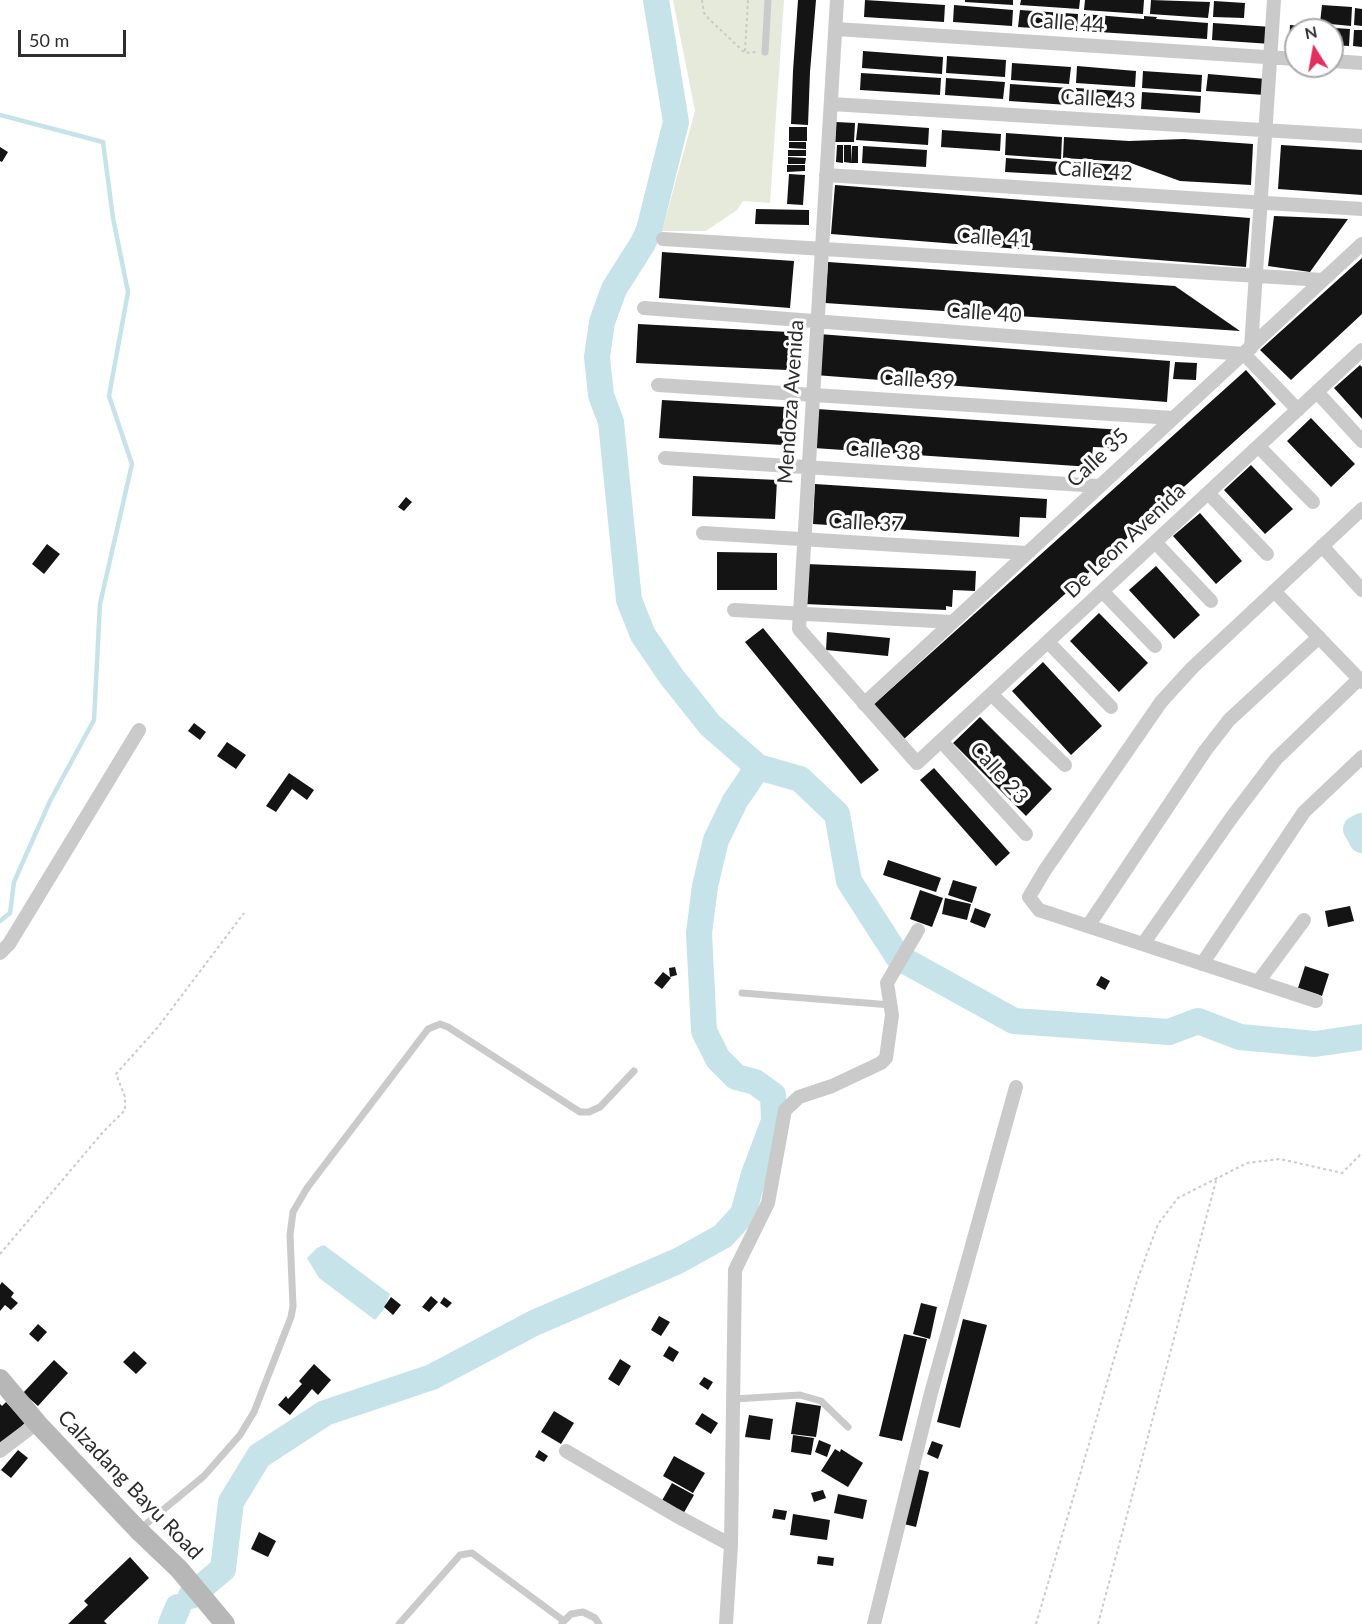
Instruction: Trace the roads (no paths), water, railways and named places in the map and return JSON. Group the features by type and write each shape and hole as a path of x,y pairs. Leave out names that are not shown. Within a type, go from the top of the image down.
{"street":[{"name":"Mendoza Avenida","path":"837,0 799,628 917,763"},
{"path":"1274,0 1255,276 1247,351 1298,410"},
{"name":"Calle 44","path":"836,29 1284,58"},
{"path":"1344,62 1362,63"},
{"name":"Calle 43","path":"831,104 1362,136"},
{"name":"Calle 42","path":"826,175 1362,209"},
{"name":"Calle 41","path":"663,239 1323,280"},
{"name":"Calle 35","path":"864,704 1362,244"},
{"name":"Calle 40","path":"644,308 1247,351"},
{"name":"De Leon Avenida","path":"917,763 1362,351"},
{"name":"Calle 39","path":"658,385 1173,418"},
{"path":"1317,392 1362,441"},
{"path":"1258,447 1313,502"},
{"name":"Calle 38","path":"664,458 1100,486"},
{"path":"1208,493 1268,554"},
{"path":"1316,1001 1039,910 1029,897 1045,870 1161,702 1192,668 1362,508"},
{"name":"Calle 37","path":"703,533 1027,553"},
{"path":"1155,542 1211,601"},
{"path":"1322,546 1362,590"},
{"path":"1102,591 1155,645"},
{"path":"1143,944 1232,817 1276,759 1360,680 1274,591"},
{"path":"734,609 952,622"},
{"path":"1088,926 1199,760 1229,720 1319,637"},
{"path":"1048,642 1111,707"},
{"path":"992,695 1065,765"},
{"path":"0,952 9,944 139,730"},
{"name":"Calle 23","path":"941,741 1026,834"},
{"path":"1202,963 1304,812 1362,758"},
{"path":"1258,982 1304,920"},
{"path":"726,1624 731,1545 735,1270 768,1203 785,1110 799,1097 832,1086 881,1063 886,1058 892,1015 887,983 918,930"},
{"path":"874,1624 931,1393 1016,1087"},
{"name":"Calzadang Bayu Road","path":"0,1379 37,1423 138,1530 179,1569 225,1624"},
{"path":"0,1451 37,1423"},
{"path":"567,1451 675,1515 731,1545"}],"lane":[{"path":"765,52 768,0"},
{"path":"742,993 891,1005"},
{"path":"138,1530 204,1476 240,1435 254,1412 291,1317 293,1306 290,1235 293,1212 307,1188 428,1029 440,1024 448,1027 580,1112 589,1112 600,1107 634,1071"},
{"path":"734,1399 800,1395 821,1401 848,1427"},
{"path":"399,1624 460,1555 472,1553 563,1622 571,1614 583,1612 595,1618 599,1624"}],"water":[{"path":"324,1245 390,1294 384,1309 375,1320 319,1278 307,1258 317,1248"}],"waterway":[{"path":"656,0 676,122 649,230 614,289 602,322 597,357 601,395 611,422 629,600 643,635 671,676 710,725 758,767 800,779 837,814 849,881 898,957 1014,1021 1169,1032 1198,1021 1240,1037 1315,1044 1362,1037"},
{"path":"0,115 103,142 113,218 128,292 109,396 132,464 100,604 94,720 50,801 14,882 10,913 0,921"},
{"path":"191,1596 223,1569 231,1502 259,1456 325,1413 432,1377 534,1323 678,1261 723,1236 743,1214 754,1174 774,1121 773,1095 755,1082 736,1077 718,1059 704,1031 699,933 705,886 716,840 735,801 758,767"},
{"path":"1362,826 1356,829 1362,840"},
{"path":"171,1624 178,1607"}]}
